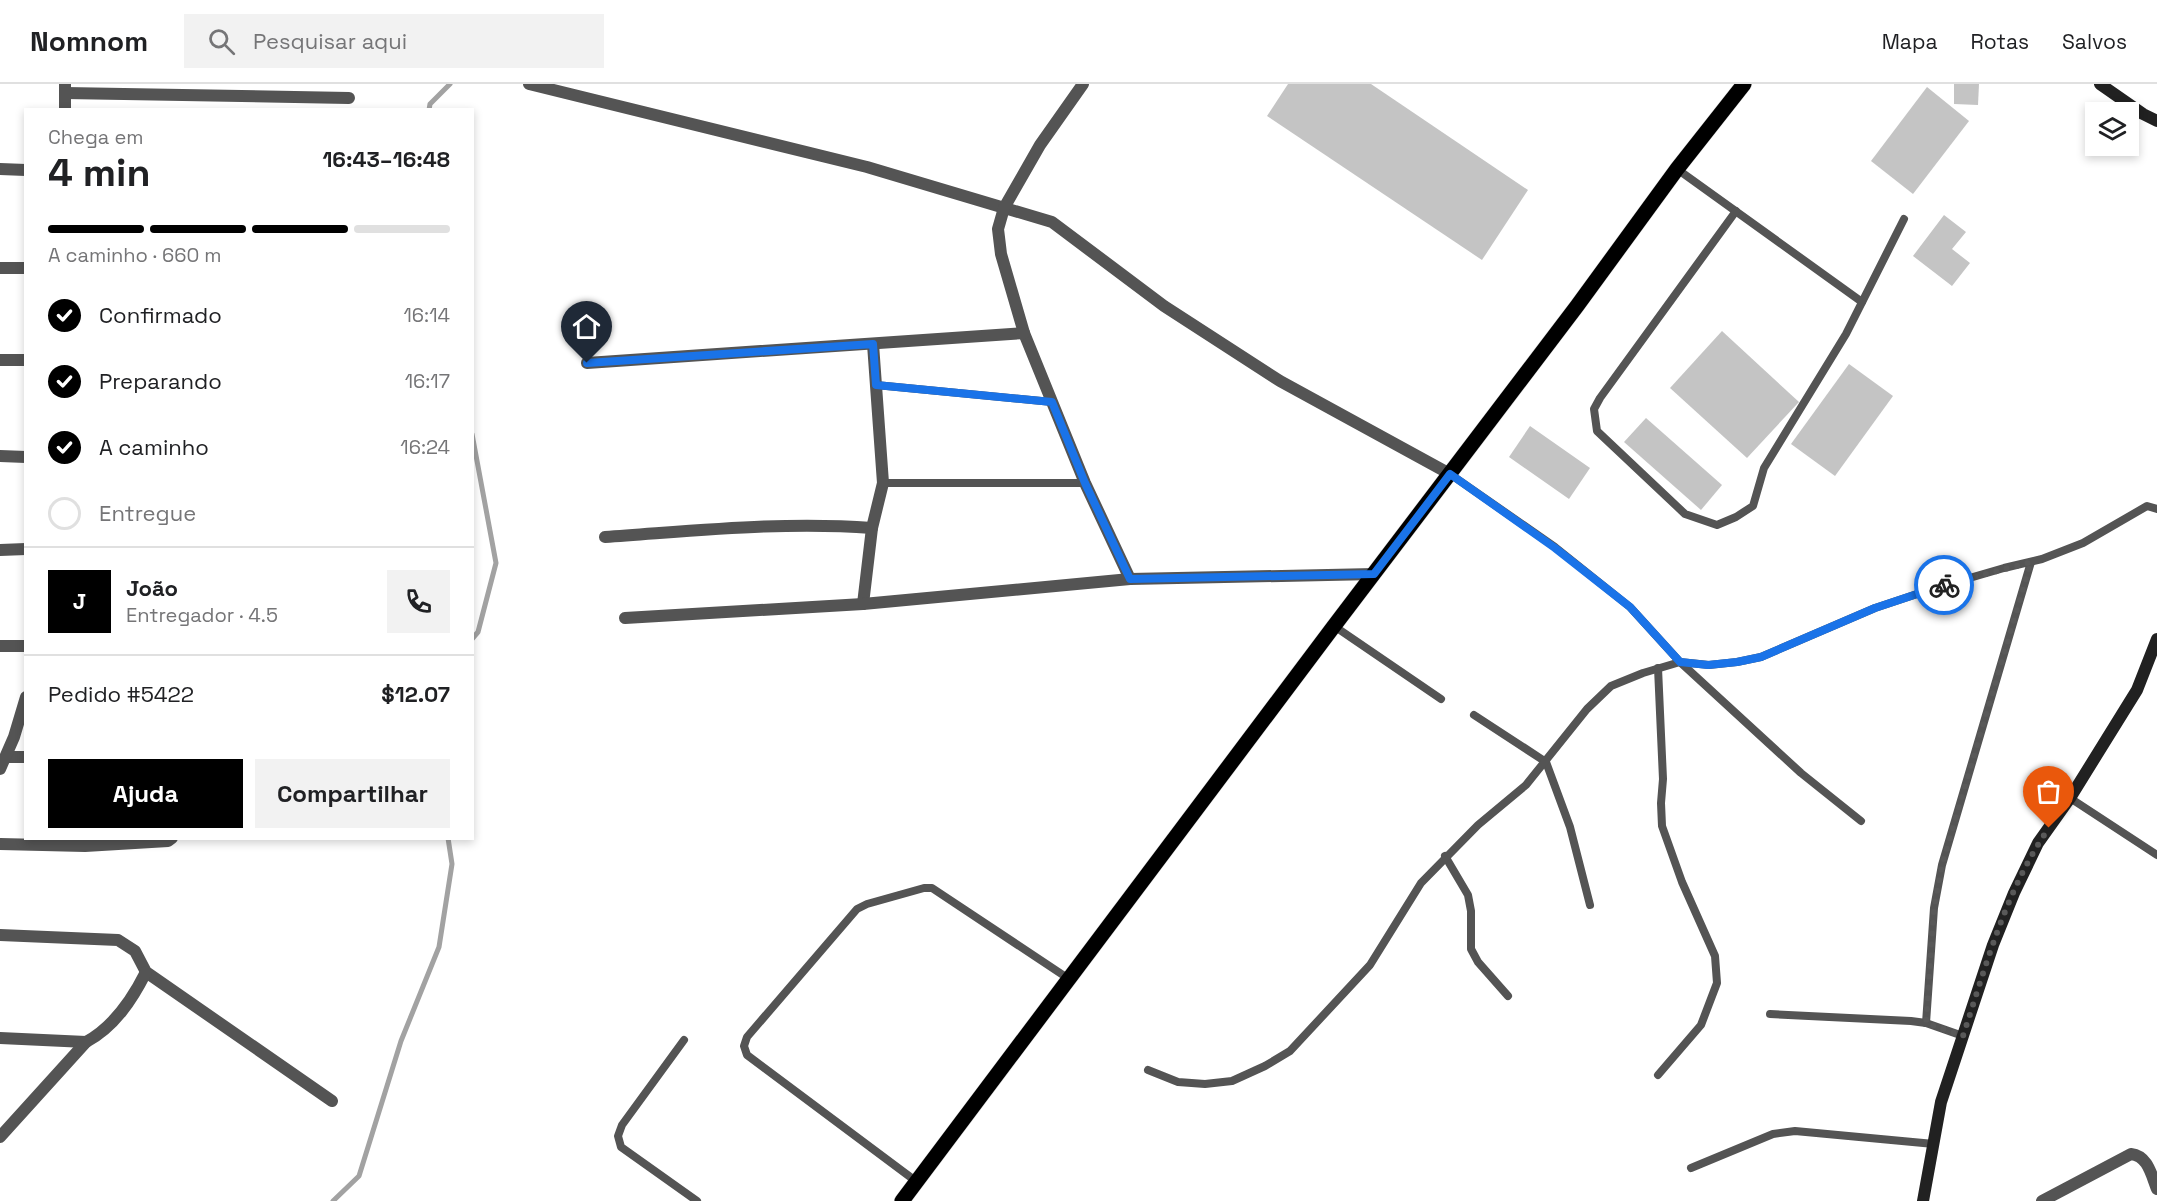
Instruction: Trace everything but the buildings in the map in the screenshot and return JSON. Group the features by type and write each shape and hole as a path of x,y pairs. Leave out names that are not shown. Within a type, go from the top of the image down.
{"main road":[{"path":"902,1201 1577,306 1677,169 1744,84"}],"street":[{"path":"529,84 867,167 1052,222 1164,306 1280,381 1450,474"},
{"path":"1083,84 1040,145 1004,208 998,229 1001,254 1024,333 1085,483 1130,579"},
{"path":"2100,84 2157,121"},
{"path":"65,108 65,88 350,98"},
{"path":"0,169 24,170"},
{"path":"0,268 24,268"},
{"path":"587,363 1024,333"},
{"path":"863,604 872,528 883,483 873,344"},
{"path":"0,360 24,360"},
{"path":"0,456 24,457"},
{"path":"605,537 765,526 831,525 872,528"},
{"path":"0,550 24,549"},
{"path":"625,618 863,604 1130,579 1374,574"},
{"path":"1923,1201 1941,1101 1993,945 2014,892 2038,843 2070,798 2137,690 2157,639"},
{"path":"0,646 24,645"},
{"path":"0,769 14,737 24,704"},
{"path":"0,737 14,737"},
{"path":"6,757 24,757"},
{"path":"0,843 85,846 169,840"},
{"path":"0,935 118,940 135,951 146,972 333,1101"},
{"path":"2,1131 86,1042 101,1034 115,1020 146,972"},
{"path":"0,1038 86,1042"},
{"path":"2042,1201 2131,1154 2139,1155 2144,1159 2157,1189"}],"lane":[{"path":"1677,169 1863,302"},
{"path":"1736,211 1594,409 1597,431 1685,513 1717,525 1753,506 1764,468 1846,334 1904,219"},
{"path":"876,385 1052,402"},
{"path":"1450,474 1555,548 1630,607 1680,662 1802,773 1861,821"},
{"path":"883,483 1085,483"},
{"path":"1148,1070 1178,1082 1205,1084 1232,1082 1290,1051 1370,965 1421,883 1445,856 1478,825 1526,785 1587,709 1611,686 1680,662 1708,665 1761,657 1875,608 1935,588 2031,562 2083,543 2148,506 2157,508"},
{"path":"1926,1023 1934,908 1942,865 2031,562"},
{"path":"1334,626 1441,699"},
{"path":"1658,668 1663,779 1662,826 1682,882 1715,956 1717,983 1701,1025 1658,1075"},
{"path":"1474,715 1546,762 1570,827 1590,905"},
{"path":"2070,798 2157,855"},
{"path":"1445,856 1468,895 1471,911 1472,949 1478,962 1508,996"},
{"path":"917,1182 747,1055 744,1046 747,1036 857,909 924,888 932,888 1068,979"},
{"path":"1770,1014 1926,1023 1963,1036"},
{"path":"684,1040 622,1125 618,1136 621,1147 697,1201"},
{"path":"1690,1168 1773,1134 1784,1132 1795,1131 1934,1144"}],"waterway":[{"path":"429,108 430,104 450,84"},
{"path":"474,445 496,563 478,632 474,637"},
{"path":"333,1201 359,1176 401,1041 439,947 452,864 448,840"}],"way so far":[{"path":"1944,585 2031,562 1942,865 1934,908 1926,1023 1963,1036 1993,945 2014,892 2038,843 2049,828"}],"route":[{"path":"587,363 873,344 876,385 1052,402 1085,483 1130,579 1374,574 1450,474 1555,548 1630,607 1680,662 1708,665 1761,657 1875,608 1944,585"}]}
